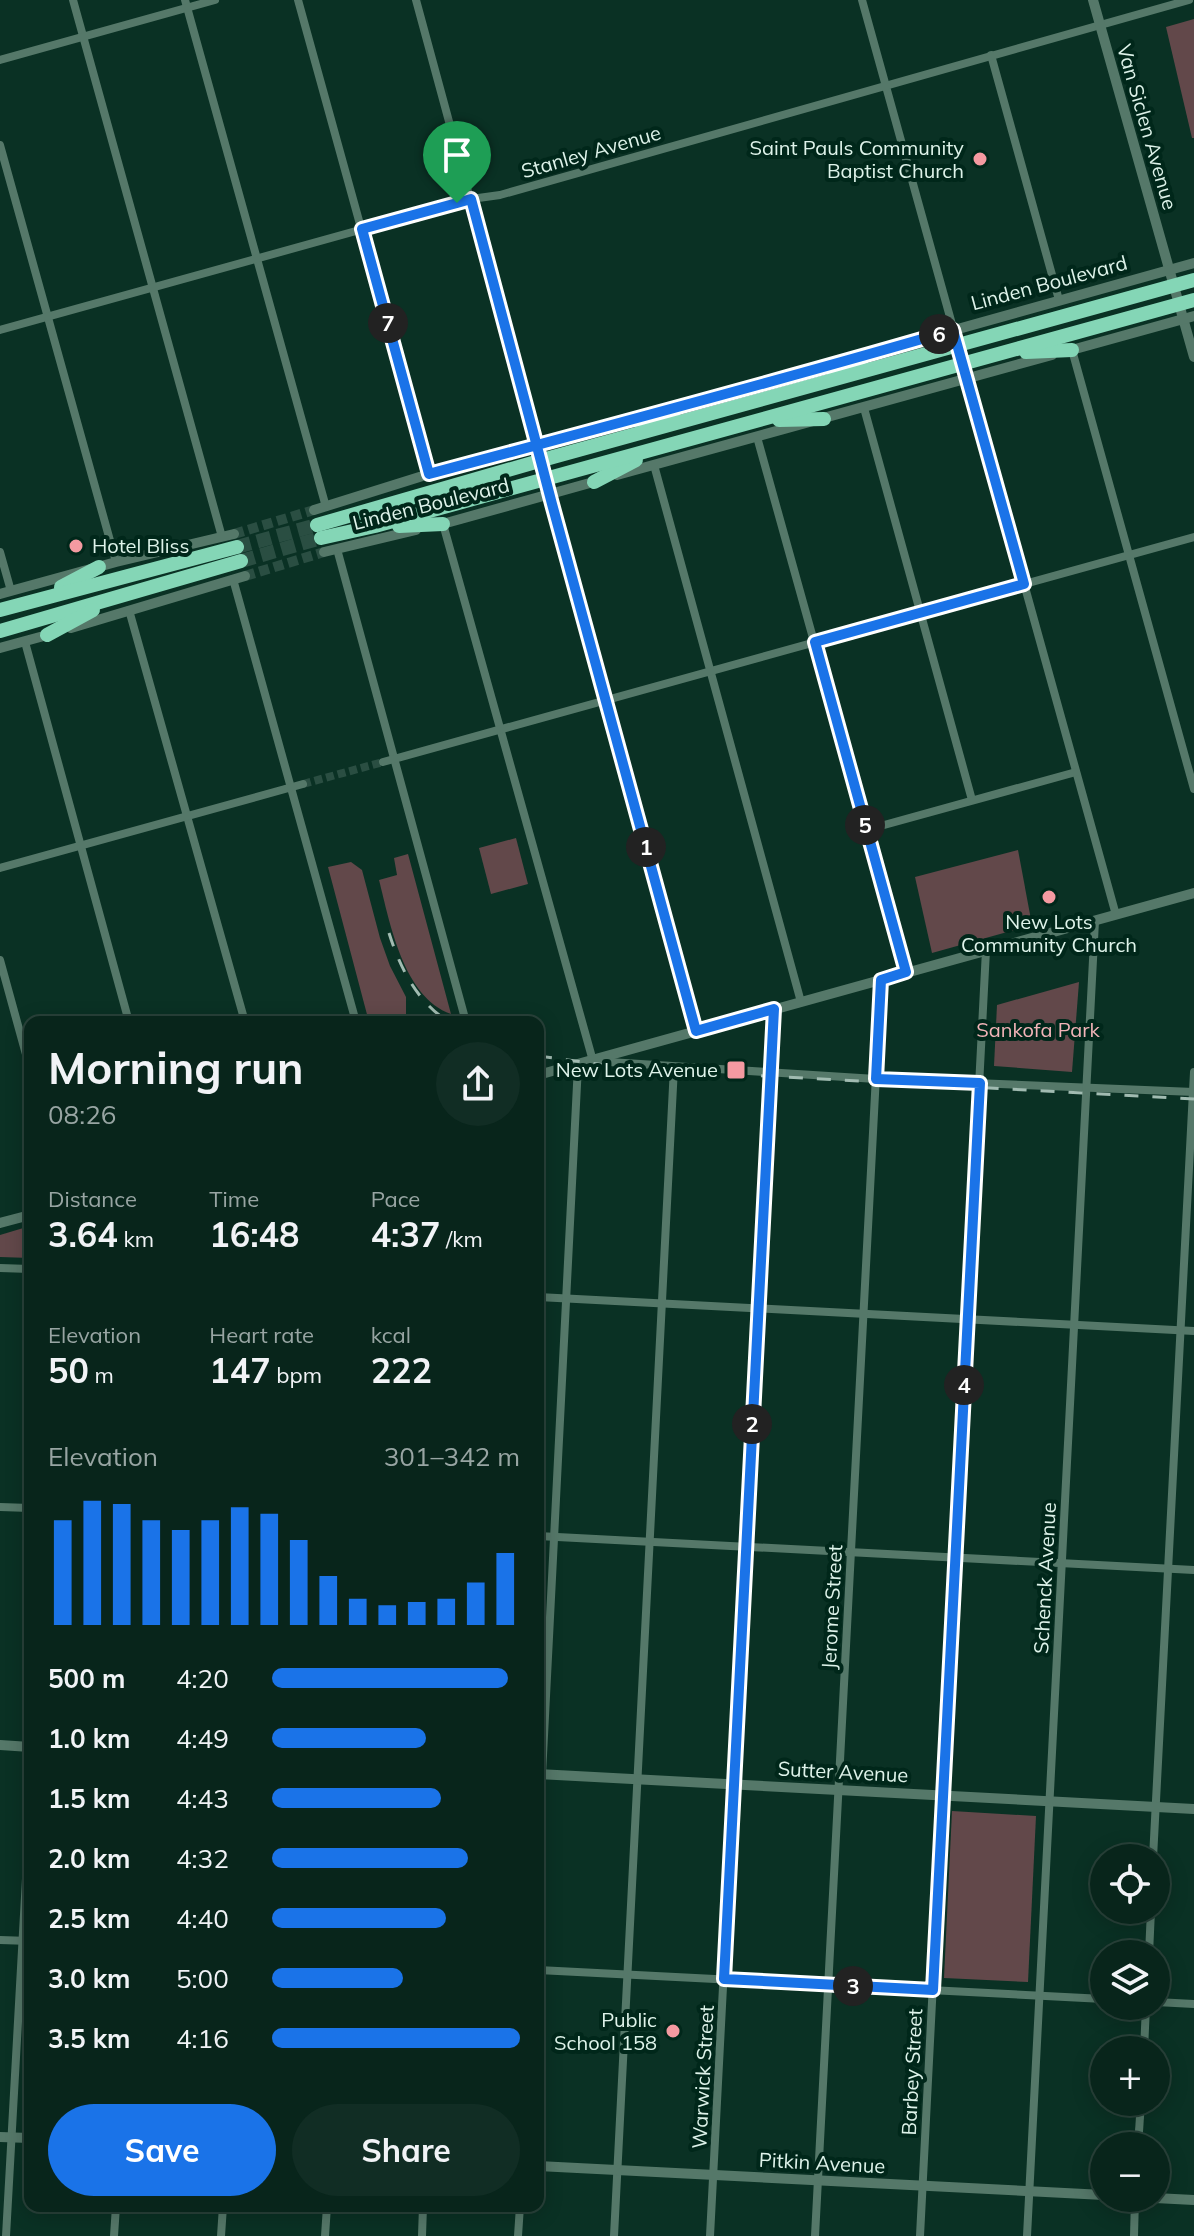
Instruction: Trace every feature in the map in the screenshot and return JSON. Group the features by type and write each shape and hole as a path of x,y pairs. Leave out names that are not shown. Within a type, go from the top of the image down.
{"highway":[{"name":"Linden Boulevard","path":"319,531 538,453 703,415 1194,280"},
{"name":"Linden Boulevard","path":"319,531 375,526 547,486 663,447 997,354 1188,310"},
{"path":"997,354 1072,350"},
{"path":"812,385 869,354"},
{"path":"633,420 703,415"},
{"path":"759,420 824,419"},
{"path":"594,482 663,447"},
{"path":"375,526 443,524"},
{"path":"0,631 238,559"},
{"path":"0,610 238,559"},
{"path":"38,600 99,567"},
{"path":"47,635 117,598"}],"street":[{"path":"73,0 222,537 238,559 291,787 354,1016"},
{"path":"0,60 186,4 215,0"},
{"path":"298,0 429,474"},
{"path":"416,0 696,1031"},
{"path":"862,0 1116,915"},
{"name":"Van Siclen Avenue","path":"1093,0 1169,270 1188,310 1194,357"},
{"name":"Stanley Avenue","path":"0,330 471,199 500,195 1189,0"},
{"path":"186,4 326,507"},
{"path":"991,55 1059,300"},
{"path":"0,145 116,562"},
{"name":"Linden Boulevard","path":"1188,310 1072,350 967,380 594,482 547,486 443,524 337,549 319,531 326,507 429,474 538,453 633,420 1194,263"},
{"path":"1072,350 1194,789"},
{"path":"864,408 972,800"},
{"path":"757,437 906,972"},
{"path":"654,465 801,1002"},
{"path":"443,524 593,1061"},
{"path":"0,552 5,592 222,537"},
{"path":"383,762 1194,537"},
{"path":"337,549 464,1016"},
{"path":"0,648 129,610 238,559"},
{"path":"129,610 243,1016"},
{"path":"25,642 127,1016"},
{"path":"866,830 1076,772"},
{"path":"0,868 303,784"},
{"path":"544,1074 1194,893"},
{"name":"Schenck Avenue","path":"1027,2236 1095,921"},
{"name":"Barbey Street","path":"920,2236 986,950"},
{"path":"0,960 24,1047"},
{"name":"Jerome Street","path":"815,2236 881,980"},
{"name":"Warwick Street","path":"710,2236 774,1009"},
{"path":"593,1061 876,1079 1193,1092"},
{"path":"544,1706 578,1065"},
{"path":"614,2236 674,1067"},
{"path":"1154,1844 1194,1072"},
{"path":"0,1223 24,1217"},
{"path":"0,1268 24,1269"},
{"path":"544,1297 1194,1331"},
{"path":"0,1507 24,1508"},
{"path":"544,1536 1194,1570"},
{"path":"0,1745 24,1747"},
{"name":"Sutter Avenue","path":"544,1774 1194,1809"},
{"path":"0,1940 24,1941"},
{"path":"6,2236 6,2137 24,1961"},
{"path":"544,1970 1090,1998"},
{"path":"1170,2003 1194,2004"},
{"name":"Pitkin Avenue","path":"544,2166 1090,2194"},
{"path":"1170,2199 1194,2200"},
{"path":"114,2236 116,2212"},
{"path":"221,2236 223,2212"},
{"path":"325,2236 327,2212"},
{"path":"422,2236 423,2212"},
{"path":"518,2236 520,2212"},
{"path":"1134,2236 1135,2212"}],"green space":[{"path":"1194,19 1194,138 1192,138 1166,27"},
{"path":"516,838 528,884 491,894 479,848"},
{"path":"1018,850 1032,925 932,953 915,877"},
{"path":"408,854 451,1014 421,992 401,957 388,917 379,880 397,875 394,858"},
{"path":"351,862 362,870 380,938 406,997 406,1016 367,1016 328,867"},
{"name":"Sankofa Park","path":"1079,982 1072,1072 994,1066 997,1005"},
{"path":"24,1228 24,1258 0,1257 0,1235"},
{"path":"952,1811 1036,1816 1028,1982 944,1978"}],"tunnel":[{"path":"234,534 314,510"},
{"path":"237,547 317,525"},
{"path":"241,561 321,538"},
{"path":"245,576 324,552"},
{"path":"303,784 383,762"}],"railway":[{"path":"389,933 411,983 441,1016"},
{"path":"544,1057 635,1069 1194,1099"}],"place":[{"name":"Saint Pauls Community Baptist Church","path":"980,159"},
{"name":"Hotel Bliss","path":"76,546"},
{"name":"New Lots Community Church","path":"1049,897"},
{"name":"New Lots Avenue","path":"736,1070"},
{"name":"Public School 158","path":"673,2031"}],"route":[{"path":"457,203 362,229 429,474 536,445 719,397 953,330 1024,584 815,642 906,972 881,980 876,1079 980,1083 933,1990 724,1979 774,1009 696,1031 549,494 536,445 534,438 534,435 471,199 457,203"}]}
